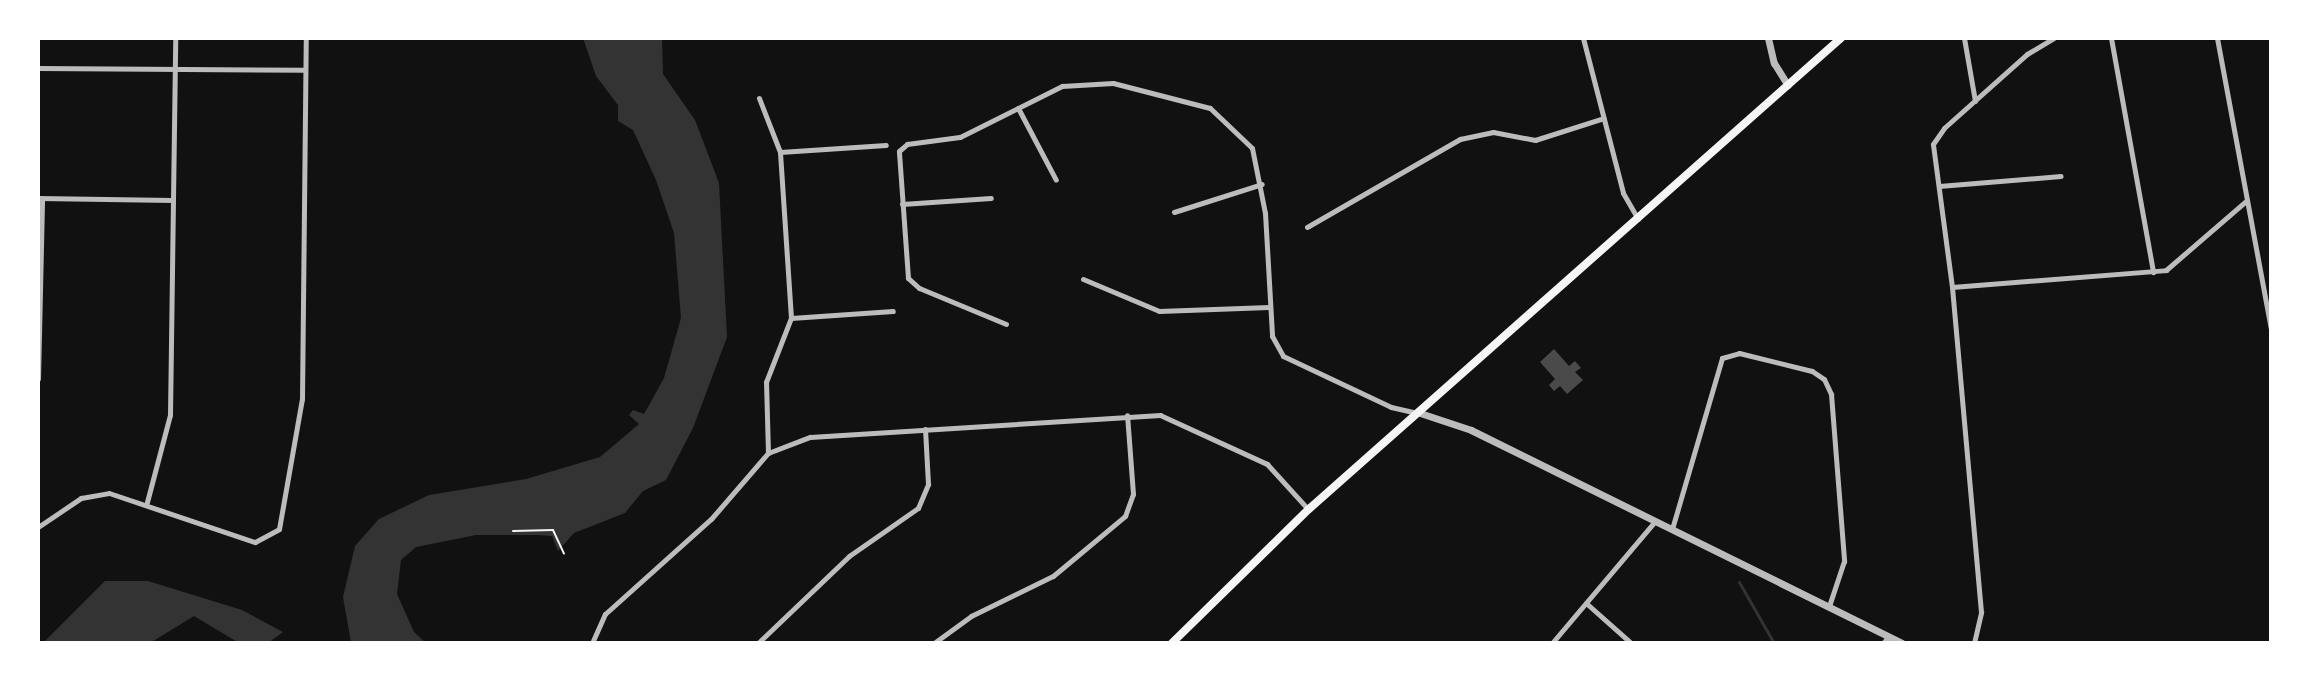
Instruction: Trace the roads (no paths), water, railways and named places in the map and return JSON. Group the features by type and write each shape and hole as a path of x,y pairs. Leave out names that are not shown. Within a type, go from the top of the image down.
{"main road":[{"path":"1172,643 1309,509 1841,38"}],"street":[{"path":"147,502 170,415 175,38"},
{"path":"39,523 65,506 94,495 126,495 246,540 266,541 282,521 302,399 306,38"},
{"path":"1583,38 1623,193 1638,219"},
{"path":"1768,38 1774,63 1788,85"},
{"path":"1964,38 1975,101"},
{"path":"1974,643 1981,612 1952,287 1933,144 1944,128 2027,54 2054,38"},
{"path":"2111,38 2153,272"},
{"path":"2217,38 2271,328"},
{"path":"38,68 305,70"},
{"path":"1006,324 912,284 902,204 901,147 960,137 1062,86 1097,81 1196,102 1219,114 1246,138 1262,184 1269,307 1277,348 1295,365 1391,407 1457,424 1829,606 1886,640 1902,643"},
{"path":"759,98 780,152 791,318 766,382 768,453"},
{"path":"1018,108 1056,180"},
{"path":"1307,227 1460,139 1493,132 1535,140 1604,118"},
{"path":"780,152 886,145"},
{"path":"1939,186 2061,176"},
{"path":"1174,212 1262,184"},
{"path":"38,379 40,198 173,200"},
{"path":"902,204 991,198"},
{"path":"1952,287 2153,272 2176,266 2247,200"},
{"path":"1083,279 1170,312 1269,307"},
{"path":"791,318 893,311"},
{"path":"1672,529 1722,358 1739,353 1812,371 1824,379 1831,394 1844,561 1829,606"},
{"path":"592,643 605,614 711,519 768,453 810,437 1127,415 1174,418 1277,471 1309,509"},
{"path":"934,643 971,616 1053,576 1125,516 1133,494 1127,415"},
{"path":"758,643 849,556 918,508 928,484 925,429"},
{"path":"1552,643 1655,521"},
{"path":"1586,603 1631,643"}],"waterway":[{"path":"1739,582 1774,643"}]}
